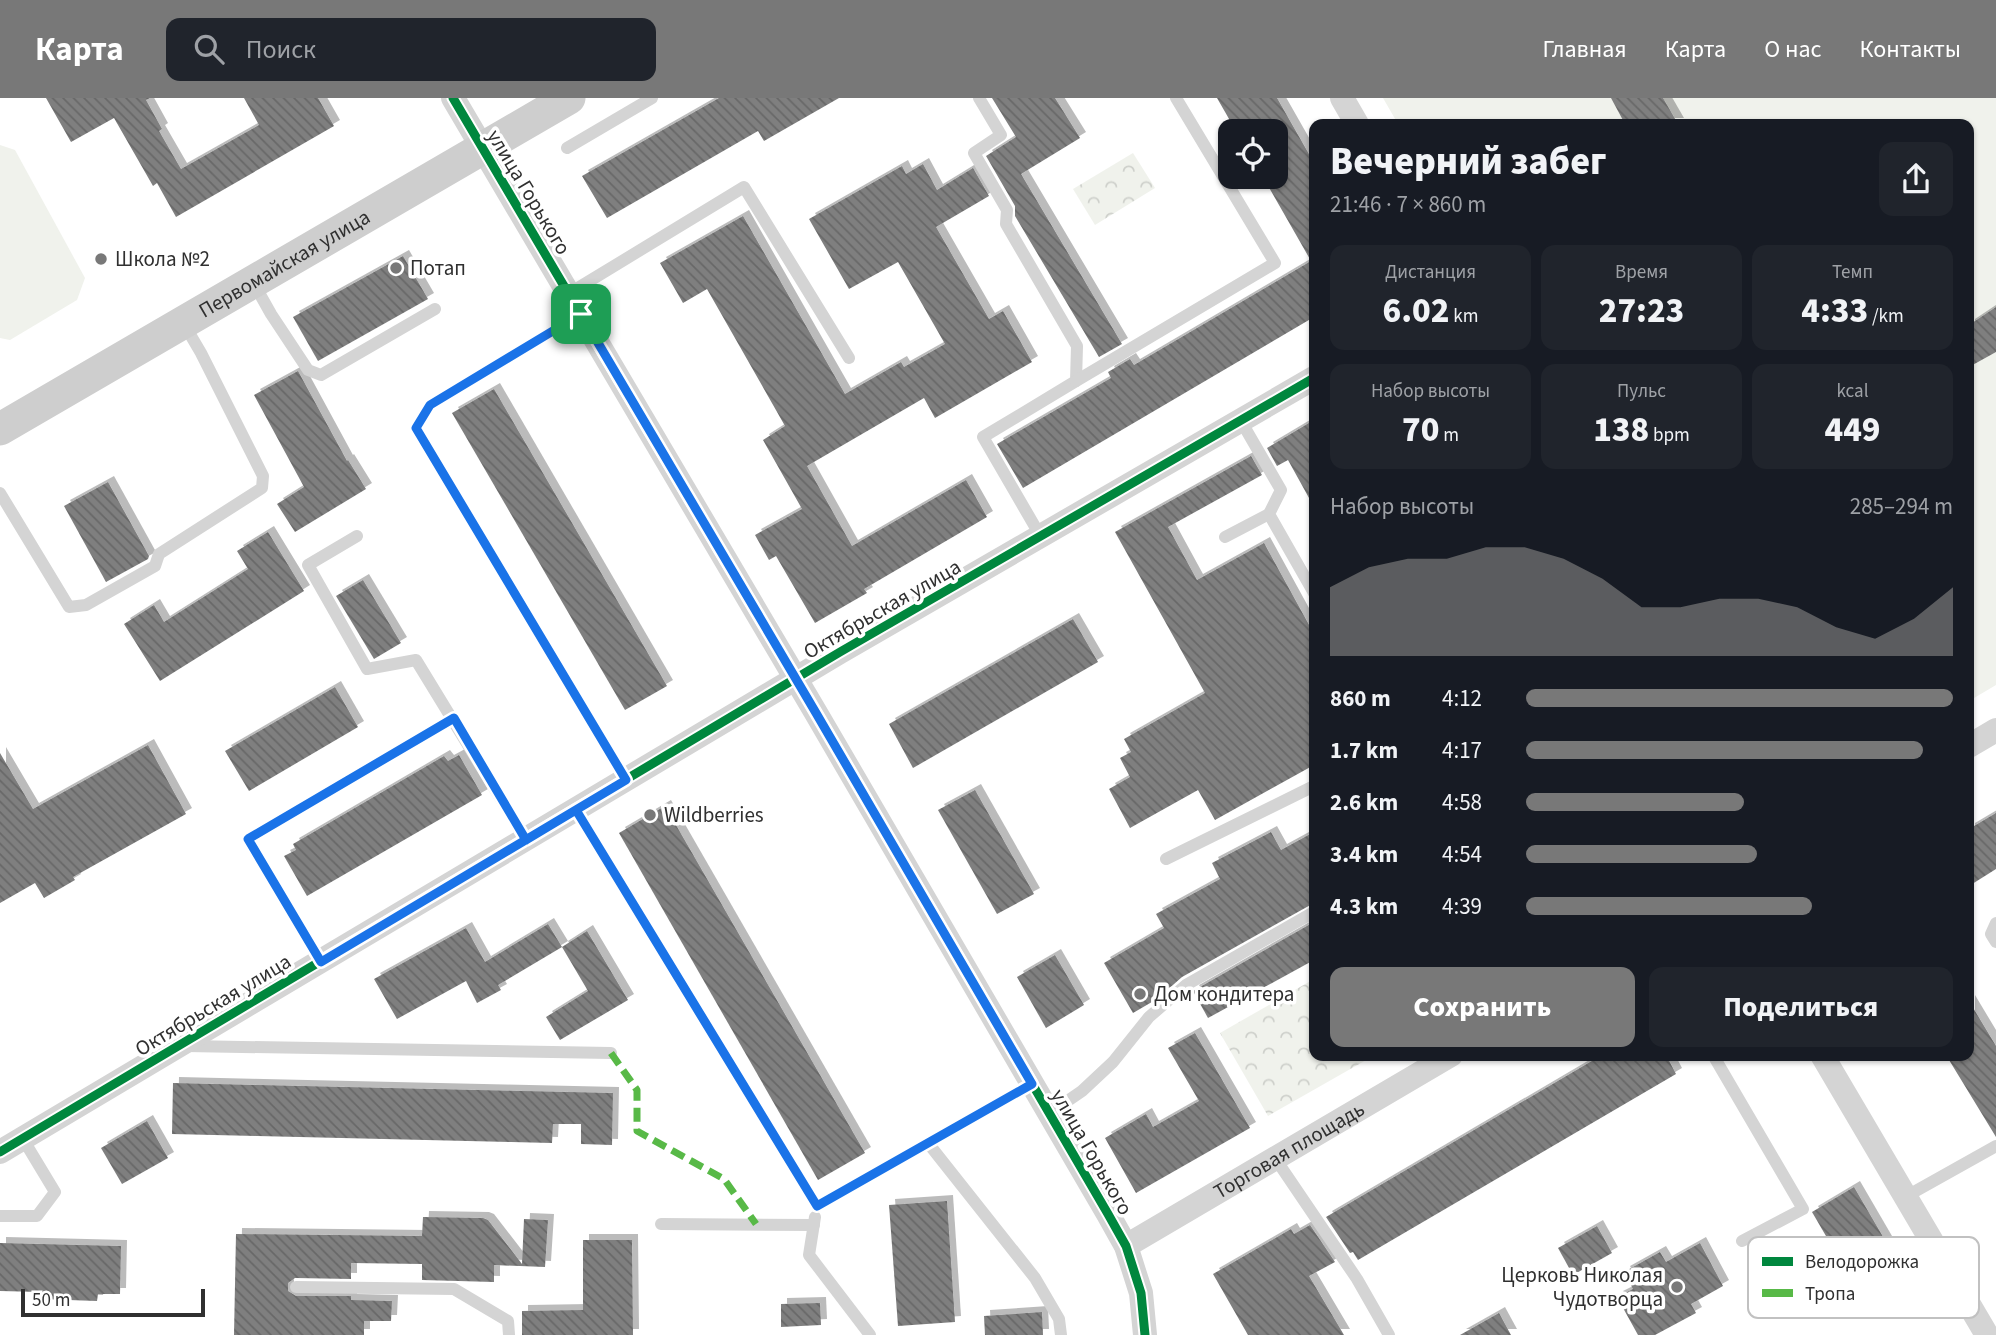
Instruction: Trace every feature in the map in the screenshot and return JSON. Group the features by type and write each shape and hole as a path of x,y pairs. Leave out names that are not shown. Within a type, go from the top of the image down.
{"main road":[{"name":"Первомайская улица","path":"0,429 569,98"}],"street":[{"name":"улица Горького","path":"453,98 1126,1246 1141,1293 1145,1335"},
{"path":"1342,98 1354,119"},
{"name":"Октябрьская улица","path":"0,1152 839,652 1309,381"},
{"path":"1974,743 1996,730"},
{"name":"Торговая площадь","path":"1126,1246 1441,1061"},
{"path":"1826,1061 1929,1237"},
{"path":"1977,1318 1987,1335"}],"lane":[{"path":"566,148 652,98"},
{"path":"979,98 1001,135 974,153 1007,209 1006,224 1077,346 1076,381"},
{"path":"1041,537 983,436 1276,263 1176,98"},
{"path":"626,780 416,428 430,405 744,187 849,358"},
{"path":"252,282 308,370 321,375 435,309"},
{"path":"0,493 69,607 86,605 156,566 159,554 262,488 264,476 183,322"},
{"path":"1224,537 1269,514 1281,490 1241,421"},
{"path":"1269,514 1309,584"},
{"path":"357,536 308,565 367,669 416,660 454,718 526,840"},
{"path":"321,962 248,839 454,718"},
{"path":"1166,859 1309,788"},
{"path":"576,810 817,1206 808,1255 870,1335"},
{"path":"1050,1113 1082,1091 1113,1062 1149,1017 1186,985 1309,915"},
{"path":"1996,923 1991,934 1996,942"},
{"path":"178,1046 611,1053"},
{"path":"1717,1061 1803,1209 1750,1237"},
{"path":"817,1206 1032,1084"},
{"path":"0,1216 37,1216 55,1192 23,1139"},
{"path":"928,1143 1035,1279 1059,1319 1061,1335"},
{"path":"1905,1197 1996,1146"},
{"path":"1275,1158 1357,1279 1389,1335"},
{"path":"661,1224 814,1225"},
{"path":"1742,1241 1748,1238"},
{"path":"296,1287 454,1289 508,1321 509,1335"}],"green space":[{"path":"1383,98 1996,98 1996,685 1974,698 1974,119 1395,119"},
{"path":"0,145 15,150 85,278 77,300 10,340 0,338"},
{"path":"1133,153 1155,188 1095,225 1073,189"},
{"path":"1309,982 1309,1061 1364,1061 1268,1116 1220,1033"}],"building":[{"path":"46,98 150,98 146,100 162,129 159,131 181,169 259,125 244,98 318,98 334,126 176,217 157,183 153,186 114,118 71,142"},
{"path":"719,98 839,98 764,141 758,131 607,218 582,176"},
{"path":"992,98 1055,98 1080,138 1021,174 1122,344 1099,357 1015,216 1015,206 986,156 1016,137"},
{"path":"1217,98 1277,98 1309,154 1309,258 1270,189 1288,189 1288,119 1229,119"},
{"path":"1611,98 1663,98 1675,119 1622,119"},
{"path":"923,164 937,190 973,168 989,196 936,227 989,319 1003,311 1032,362 935,418 924,398 807,466 852,546 966,480 987,517 864,589 867,593 815,623 776,556 769,560 755,535 802,509 763,440 785,426 707,289 683,303 660,263 743,216 845,394 901,362 904,367 945,344 898,262 849,289 809,219 902,166 906,174"},
{"path":"403,256 428,299 318,361 293,317"},
{"path":"1309,262 1309,320 1023,488 997,444 1111,378 1108,372 1130,359 1134,365"},
{"path":"1996,307 1996,352 1974,364 1974,322"},
{"path":"298,371 347,461 366,489 295,532 277,504 304,487 254,395"},
{"path":"494,389 667,686 625,710 452,413"},
{"path":"1309,423 1309,498 1288,460 1277,466 1267,448"},
{"path":"1251,456 1262,475 1168,527 1197,580 1264,543 1309,625 1309,768 1215,820 1198,790 1130,828 1109,789 1130,777 1120,758 1131,752 1124,739 1205,693 1115,532"},
{"path":"108,482 149,556 106,582 64,506"},
{"path":"268,532 304,591 160,681 124,624 154,605 164,622 248,569 237,551"},
{"path":"363,580 401,643 374,659 336,596"},
{"path":"1073,619 1098,662 913,768 889,724"},
{"path":"335,687 358,727 249,791 225,751"},
{"path":"148,745 186,814 73,877 75,880 44,898 35,883 0,903 0,753 33,809"},
{"path":"459,755 482,795 307,896 284,856 296,850 293,844 444,756 448,761"},
{"path":"975,790 1034,894 997,914 938,810"},
{"path":"665,806 865,1153 818,1180 619,833"},
{"path":"1996,813 1996,869 1974,883 1974,826"},
{"path":"1271,832 1281,850 1309,835 1309,906 1182,977 1157,999 1133,1013 1104,963 1164,928 1156,914 1220,879 1212,863"},
{"path":"548,924 562,947 498,985 501,990 477,1003 466,981 397,1019 374,979 466,928 485,962"},
{"path":"1309,925 1309,963 1208,1018 1193,991"},
{"path":"587,931 628,1000 560,1040 546,1017 588,991 562,947"},
{"path":"1055,955 1084,1005 1046,1028 1017,977"},
{"path":"1974,1009 1996,1046 1996,1137 1950,1061 1974,1061"},
{"path":"1195,1033 1250,1128 1136,1193 1105,1138 1146,1114 1153,1127 1199,1101 1168,1048"},
{"path":"1592,1061 1669,1061 1676,1074 1358,1260 1353,1252 1350,1253 1326,1217"},
{"path":"173,1083 613,1093 612,1145 581,1144 581,1124 553,1124 552,1143 172,1134"},
{"path":"147,1121 168,1158 122,1184 101,1148"},
{"path":"1854,1187 1883,1237 1827,1237 1812,1212"},
{"path":"947,1201 955,1322 898,1326 889,1205"},
{"path":"423,1217 488,1220 522,1264 524,1219 548,1220 545,1267 494,1265 494,1282 422,1280 422,1264 351,1263 351,1279 295,1278 288,1283 288,1291 296,1296 351,1296 351,1300 392,1301 391,1321 364,1321 364,1335 234,1335 236,1234 422,1236"},
{"path":"1310,1225 1335,1262 1309,1276 1344,1335 1248,1335 1213,1274 1291,1229 1294,1234"},
{"path":"1597,1226 1612,1253 1573,1275 1558,1248"},
{"path":"583,1240 632,1240 633,1335 522,1335 522,1311 583,1310"},
{"path":"0,1243 121,1246 120,1294 98,1294 97,1301 40,1299 41,1292 0,1291"},
{"name":"Церковь Николая Чудотворца","path":"1700,1243 1723,1286 1691,1304 1696,1313 1655,1335 1638,1335 1617,1297 1633,1289 1624,1272 1660,1252 1666,1262"},
{"path":"820,1303 821,1325 781,1327 781,1304"},
{"path":"1042,1312 1043,1335 985,1335 984,1316"},
{"path":"1499,1313 1511,1335 1460,1335"}],"marked path":[{"path":"611,1053 637,1090 637,1131 724,1179 756,1224"}],"cycle path":[{"path":"453,98 816,713 1126,1246 1141,1293 1145,1335"},
{"path":"0,1152 840,652 1309,381"}],"place":[{"name":"Школа №2","path":"101,259"},
{"name":"Потап","path":"396,268"},
{"name":"Wildberries","path":"650,815"},
{"name":"Дом кондитера","path":"1140,994"},
{"name":"Церковь Николая Чудотворца","path":"1677,1287"}],"route":[{"path":"581,314 430,405 416,428 626,780 576,810 321,962 248,839 454,718 526,840 576,810 817,1206 1032,1084 581,314"}]}
